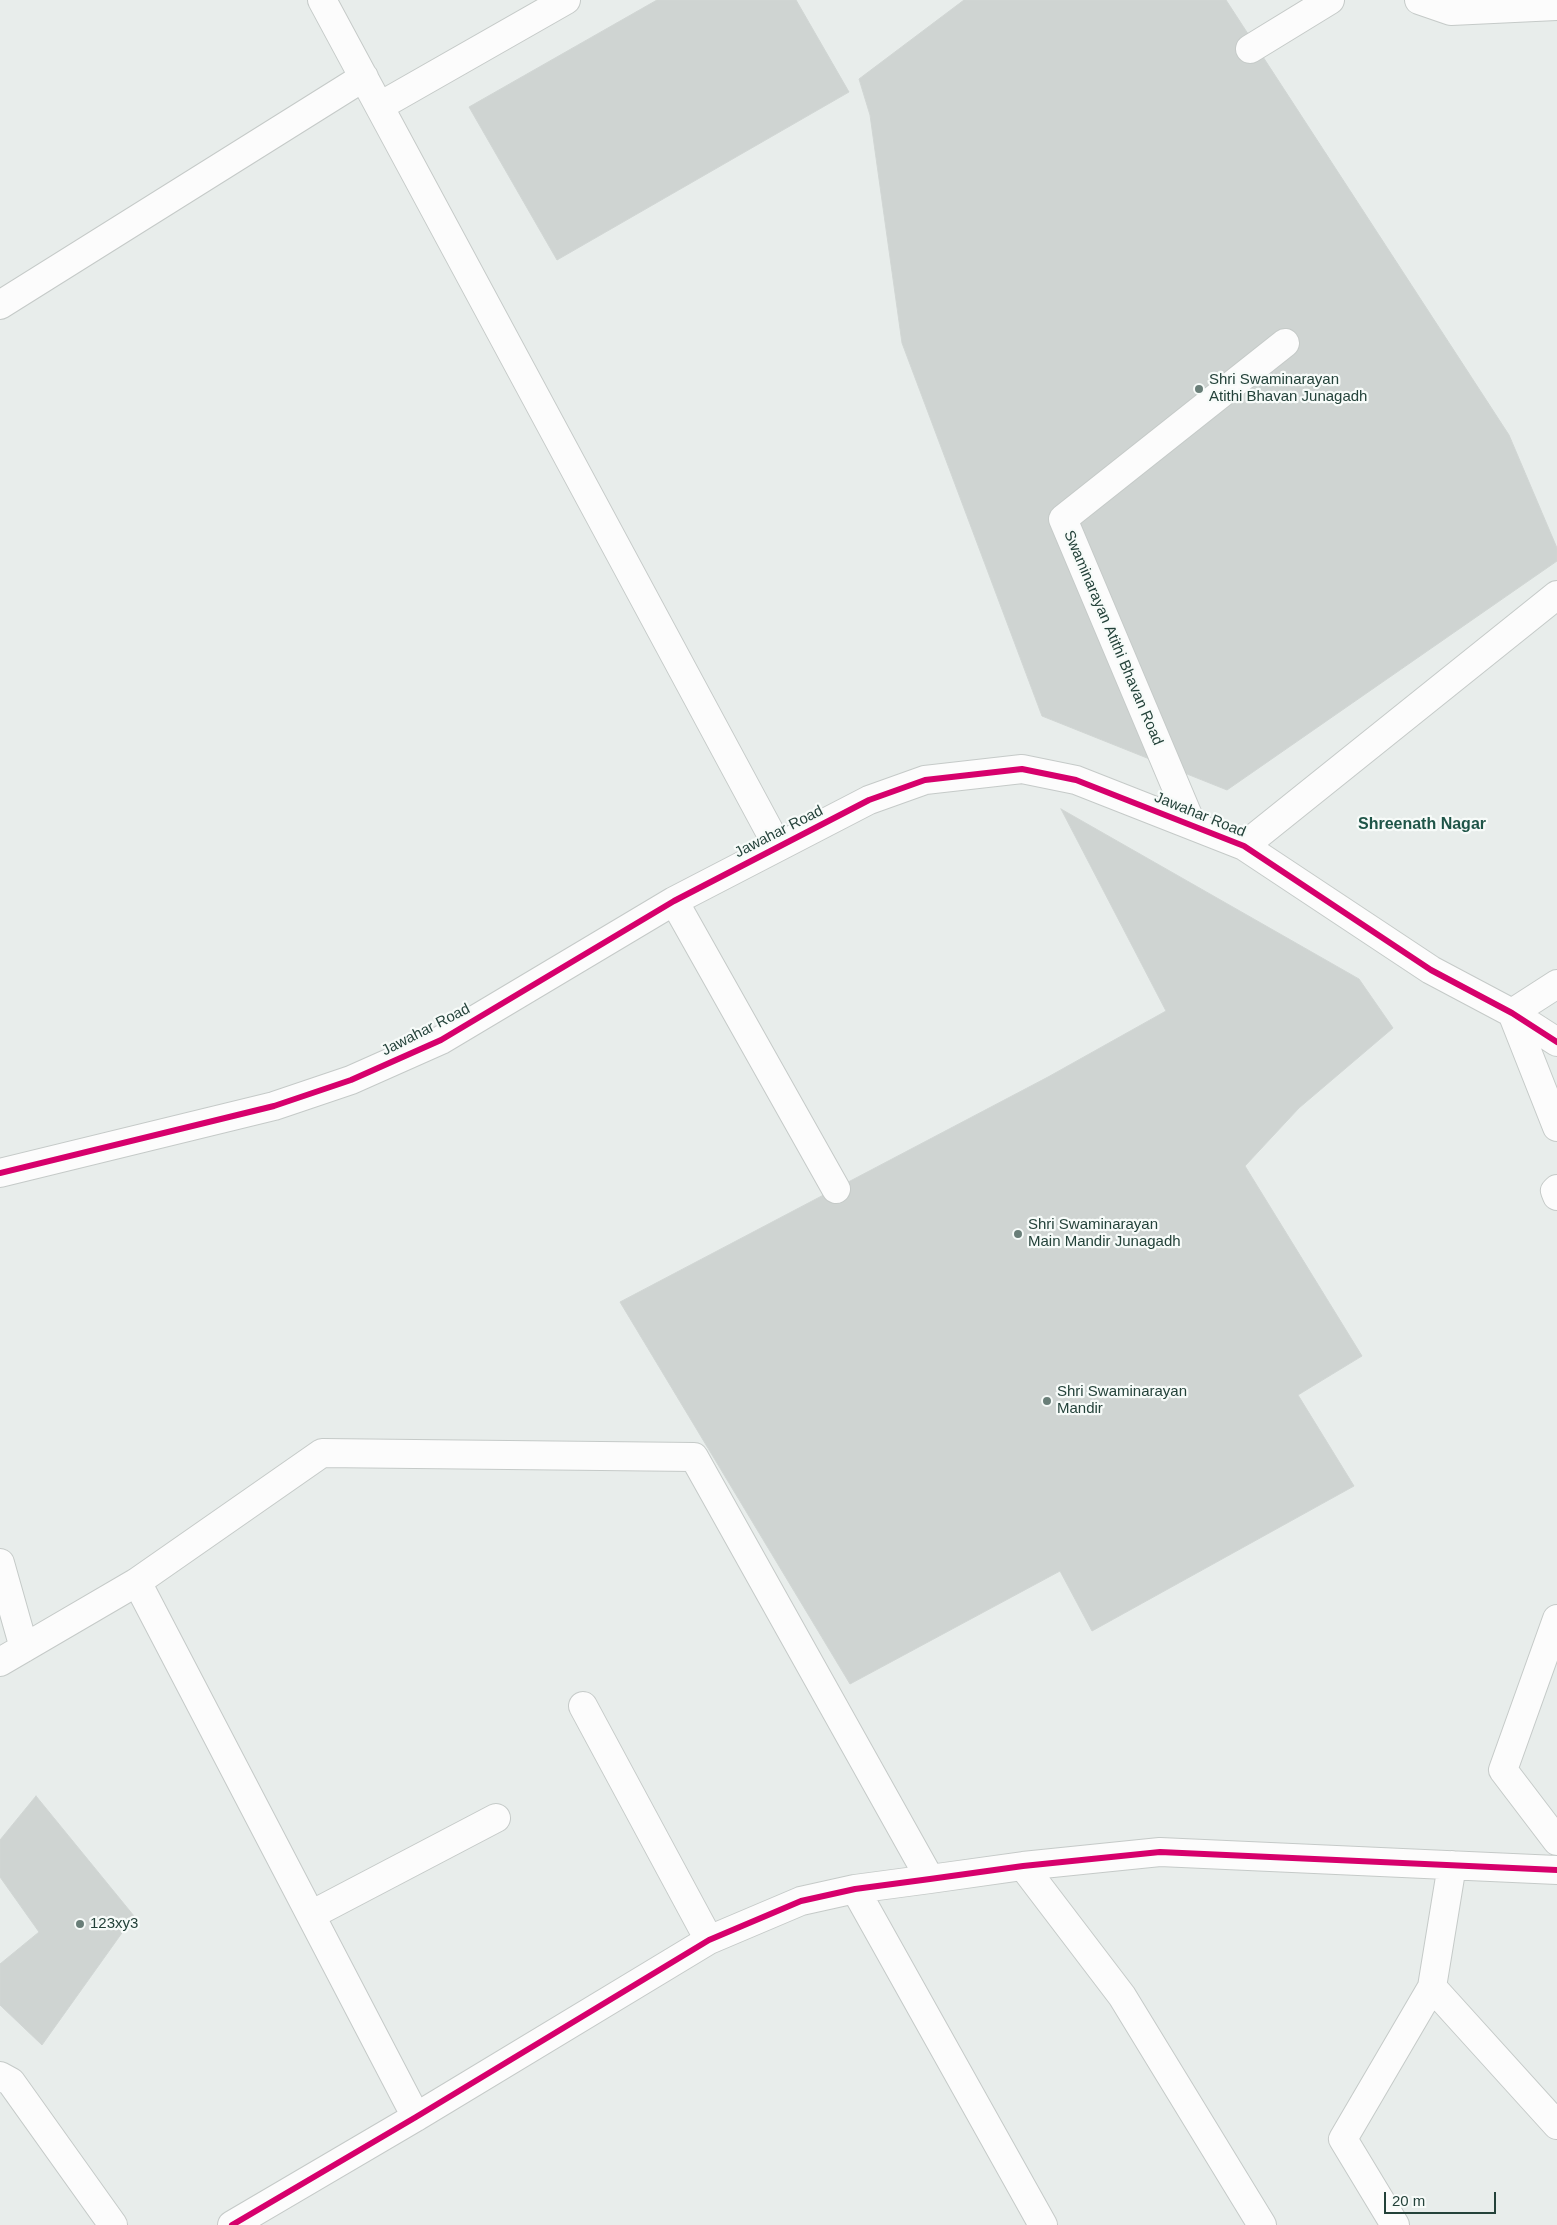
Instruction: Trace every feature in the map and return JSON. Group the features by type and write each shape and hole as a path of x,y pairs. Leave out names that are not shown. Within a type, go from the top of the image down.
{"street":[{"path":"322,0 778,846"},
{"path":"380,106 566,0"},
{"path":"1250,49 1330,0"},
{"path":"1419,0 1451,11 1557,6"},
{"path":"0,305 364,77"},
{"name":"Swaminarayan Atithi Bhavan Road","path":"1192,825 1063,519 1285,343"},
{"path":"1244,846 1557,595"},
{"name":"Jawahar Road","path":"0,1173 274,1106 351,1080 441,1040 674,901 869,800 925,780 1022,769 1076,780 1244,846 1431,970 1512,1014 1557,1042"},
{"path":"674,901 836,1189"},
{"path":"1557,984 1512,1014 1557,1127"},
{"path":"1557,1189 1555,1191 1557,1196"},
{"path":"0,1662 138,1582 322,1453 694,1457 930,1878"},
{"path":"0,1563 24,1648"},
{"path":"138,1582 416,2117"},
{"path":"1557,1620 1503,1770 1557,1841"},
{"path":"583,1706 709,1940"},
{"path":"310,1915 496,1818"},
{"path":"232,2225 416,2117 709,1940 801,1901 855,1889 930,1878 1160,1852 1557,1870"},
{"path":"1395,2225 1343,2139 1432,1986 1452,1865"},
{"path":"1023,1866 1122,1996 1262,2225"},
{"path":"855,1889 1043,2225"},
{"path":"1432,1986 1557,2125"},
{"path":"0,2076 11,2082 113,2225"}],"building":[{"path":"657,0 796,0 849,92 557,260 469,107"},
{"name":"Shri Swaminarayan Atithi Bhavan Junagadh","path":"964,0 1226,0 1509,435 1557,548 1557,561 1227,790 1042,716 902,343 870,115 859,79"},
{"name":"Shri Swaminarayan Main Mandir Junagadh","path":"1061,809 1359,979 1393,1028 1299,1108 1245,1166 1362,1356 1298,1395 1354,1486 1092,1631 1060,1571 850,1684 620,1302 1048,1077 1166,1011"},
{"name":"123xy3","path":"36,1796 134,1916 42,2045 0,2005 0,1964 39,1932 0,1877 0,1840"}],"cycle path":[{"path":"0,1173 274,1106 351,1080 441,1040 674,901 869,800 925,780 1022,769 1076,780 1244,846 1431,970 1512,1013 1557,1042"},
{"path":"232,2225 416,2117 709,1940 801,1901 855,1889 1023,1866 1160,1852 1557,1870"}],"place":[{"name":"Shri Swaminarayan Atithi Bhavan Junagadh","path":"1199,389"},
{"name":"Shri Swaminarayan Main Mandir Junagadh","path":"1018,1234"},
{"name":"Shri Swaminarayan Mandir","path":"1047,1401"},
{"name":"123xy3","path":"80,1924"}],"district":[{"name":"Shreenath Nagar","path":"1422,825"}]}
